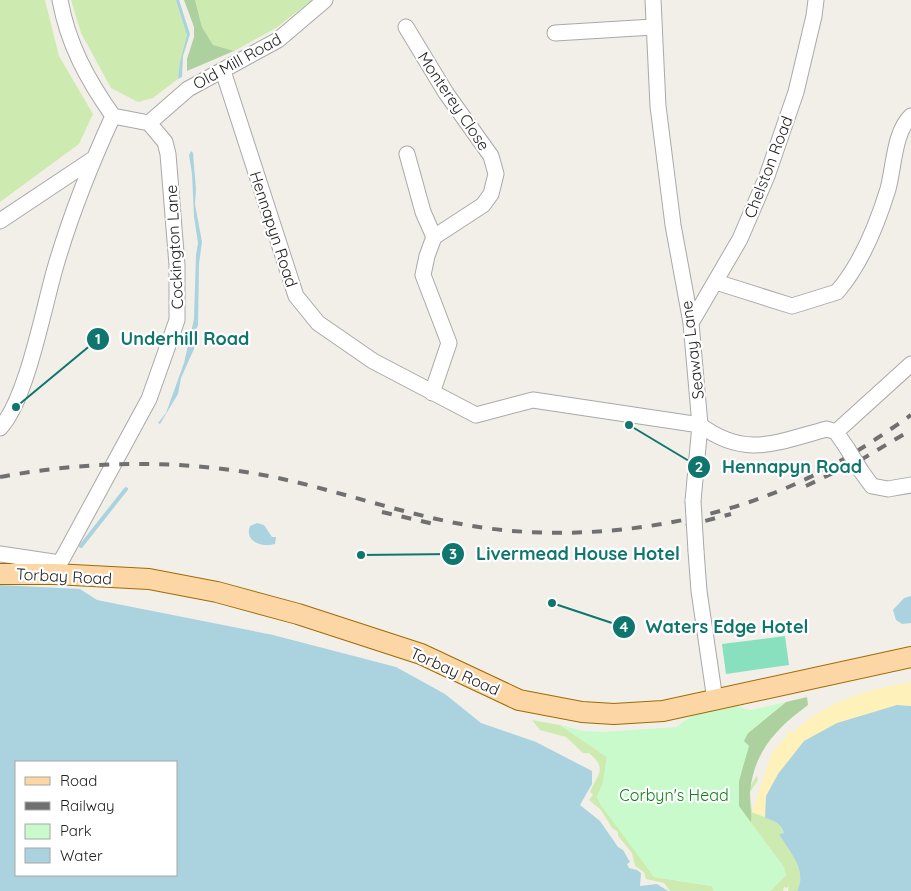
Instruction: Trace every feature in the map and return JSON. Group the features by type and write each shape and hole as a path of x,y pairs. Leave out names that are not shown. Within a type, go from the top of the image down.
{"main road":[{"name":"Torbay Road","path":"0,574 57,568 149,580 217,592 265,604 421,654 504,694 550,707 582,712 634,713 663,711 911,657"}],"street":[{"path":"60,0 72,47 96,92 113,116 149,122"},
{"name":"Old Mill Road","path":"149,122 188,89 278,40 325,0"},
{"name":"Seaway Lane","path":"653,0 659,116 673,225 691,323 700,425 693,501 696,551 699,591 715,700"},
{"name":"Chelston Road","path":"691,323 716,282 750,216 783,133 808,45 816,0"},
{"name":"Monterey Close","path":"406,27 446,93 490,156 496,174 491,194 483,205 434,237"},
{"path":"555,32 653,27"},
{"name":"Hennapyn Road","path":"223,71 296,296 318,323 373,360 476,415 533,400 700,425 715,436 736,444 768,446 827,429 836,432"},
{"path":"0,428 10,418 29,365 57,263 93,159 113,116"},
{"path":"716,282 792,306 837,292 874,231 900,138 911,116"},
{"name":"Cockington Lane","path":"57,568 149,399 177,320 177,265 168,154 165,142 149,122"},
{"path":"407,154 423,182 434,237 423,275 449,343 432,393"},
{"path":"0,221 93,159"},
{"path":"911,364 836,432 860,471 872,486 888,489 911,486"},
{"path":"0,554 57,568"}],"green space":[{"path":"0,0 45,0 59,56 93,114 79,144 0,202"},
{"path":"71,0 176,0 183,16 187,35 178,79 153,98 138,102 111,88 81,33"},
{"path":"184,0 195,0 202,27 213,45 234,51 187,71 187,59 194,37 194,27"},
{"path":"195,0 312,0 276,28 234,51 213,46 202,27"},
{"path":"785,636 789,665 726,674 722,644"},
{"path":"807,697 808,705 777,732 756,764 750,792 751,822 714,802 708,754 748,733 786,702"},
{"name":"Corbyn's Head","path":"715,700 751,710 786,702 748,733 744,741 749,746 739,781 739,806 784,867 786,875 770,891 714,891 712,886 654,877 600,804 597,797 603,783 607,757 560,725 583,731 603,732 676,727"},
{"path":"532,720 560,725 607,757 603,783 597,797 654,877 712,886 714,891 670,891 664,883 646,879 644,872 635,866 632,853 618,836 618,832 612,828 601,810 589,800 593,795 590,792 600,771 595,758 589,753 583,753 566,737 540,730"},
{"path":"757,775 758,780 750,792 752,812 771,819 782,828 784,833 779,834 797,862 801,876 797,891 788,891 789,886 787,888 784,887 783,891 770,891 786,875 739,806"}],"sand":[{"path":"911,682 911,788 770,819 752,812 772,753 790,731 792,733 819,713 847,699 878,689"}],"water":[{"path":"176,0 179,0 190,34 183,56 182,77 178,79 187,35"},
{"path":"191,151 193,153 196,189 195,204 202,242 199,264 198,325 194,336 194,349 181,378 178,394 160,424 158,423 166,413 184,363 194,319 198,243 189,155"},
{"path":"257,523 264,525 272,537 276,537 275,544 260,544 252,539 249,531 250,526"},
{"path":"0,585 80,589 97,600 273,635 396,667 445,694 481,723 536,742 592,771 592,784 580,805 600,821 618,847 623,850 630,862 627,864 629,868 641,873 640,886 657,884 668,891 0,891"},
{"path":"911,596 911,623 902,624 896,620 893,610 904,598"},
{"path":"897,705 911,706 911,891 797,891 800,883 799,869 779,834 784,833 781,827 774,821 765,818 766,796 778,774 804,741 837,723"}],"waterway":[{"path":"81,546 126,489"}],"railway":[{"path":"0,477 69,467 104,465 139,464 209,467 278,478 423,516 472,526 514,531 558,533 602,531 647,526 691,518 734,507 775,493 839,462 911,415"},
{"path":"806,486 864,458 911,430"},
{"path":"382,512 438,525"},
{"path":"686,526 731,514"}],"place":[{"name":"Underhill Road","path":"16,407"},
{"name":"Hennapyn Road","path":"629,425"},
{"name":"Livermead House Hotel","path":"361,555"},
{"name":"Waters Edge Hotel","path":"552,603"}]}
